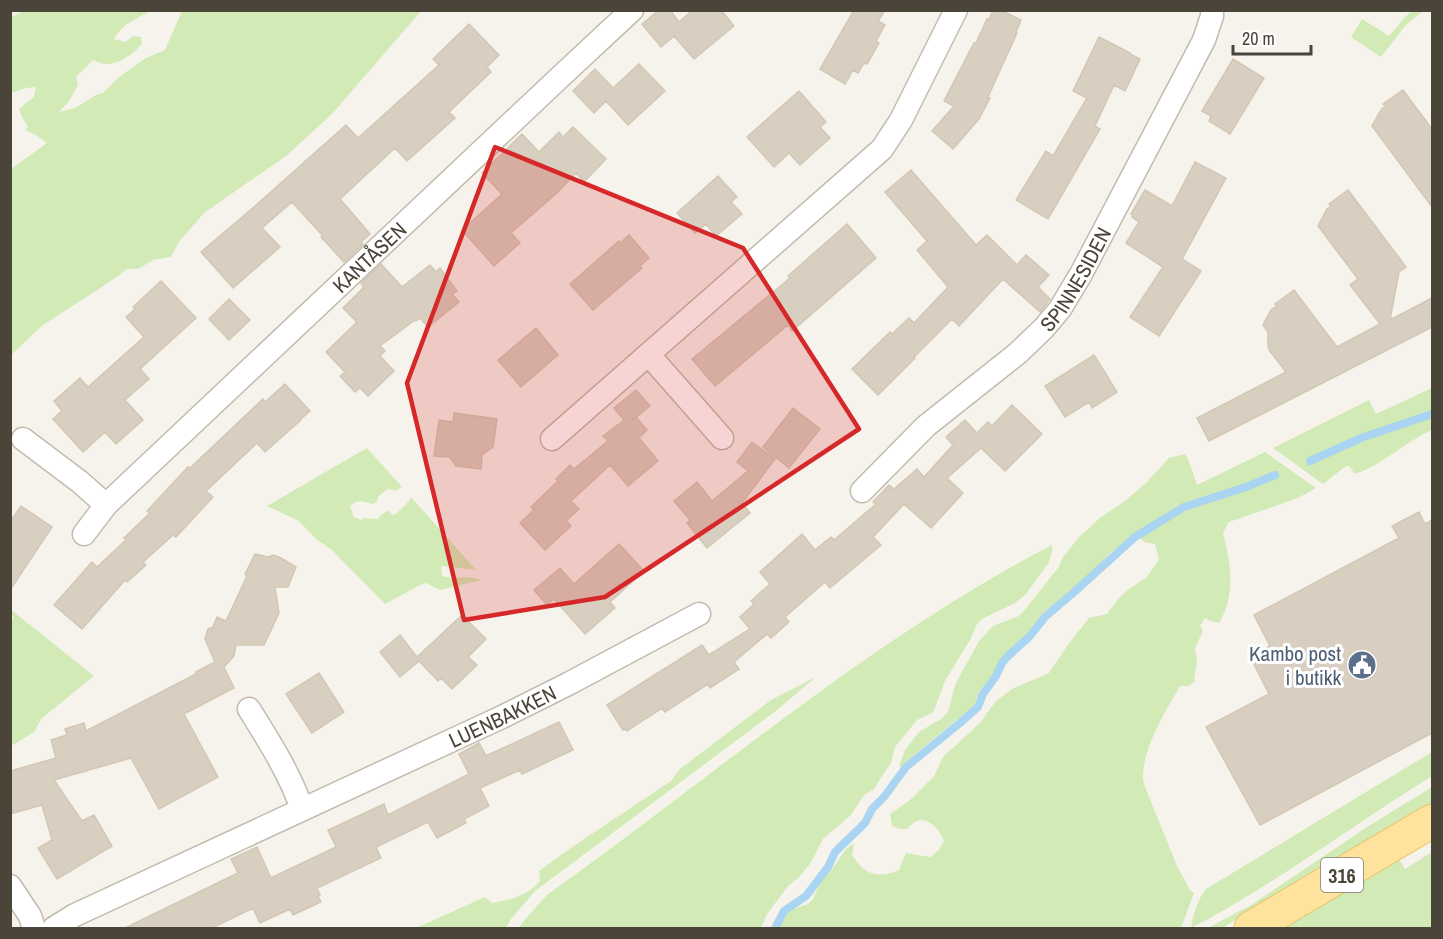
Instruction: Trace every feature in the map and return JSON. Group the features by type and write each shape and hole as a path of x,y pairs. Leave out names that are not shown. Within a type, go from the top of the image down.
{"main road":[{"name":"316","path":"1251,928 1432,821"}],"street":[{"name":"KANTÅSEN","path":"84,534 106,505 632,10"},
{"path":"552,439 882,149 901,120 956,10"},
{"name":"SPINNESIDEN","path":"862,491 926,426 1018,353 1060,309 1081,274 1204,40 1212,10"},
{"path":"649,355 722,438"},
{"path":"23,440 80,482 106,505"},
{"name":"LUENBAKKEN","path":"54,928 75,915 502,717 699,614"},
{"path":"249,709 295,788 302,809"},
{"path":"10,886 30,916 34,928"}],"highlighted area":[{"path":"495,147 743,248 859,429 605,597 464,620 407,383"}],"green space":[{"path":"1413,10 1423,11 1405,26 1381,57 1351,37 1362,19 1389,36"},
{"path":"24,11 151,11 125,26 114,39 125,42 133,36 141,37 142,44 122,60 112,64 93,60 76,77 78,85 69,101 59,112 75,108 103,93 119,77 146,58 165,50 182,11 421,11 332,114 286,156 204,213 179,242 171,257 153,260 138,269 127,269 43,325 11,355 11,169 47,143 25,130 28,127 19,109 34,97 36,87 11,93 11,17"},
{"path":"1432,388 1432,430 1366,470 1355,474 1349,466 1346,466 1323,484 1273,448 1369,400 1376,414"},
{"path":"367,448 402,487 397,490 387,489 373,504 355,502 350,506 354,517 362,520 363,518 378,519 389,510 392,515 396,514 411,497 476,570 443,566 441,567 442,576 472,577 482,580 440,590 426,583 385,604 332,550 316,539 299,521 267,506"},
{"path":"1265,452 1316,488 1298,498 1229,522 1223,533 1230,567 1228,601 1219,623 1205,618 1200,626 1203,631 1195,648 1197,661 1194,682 1189,686 1180,686 1157,728 1145,762 1143,777 1145,787 1177,866 1194,893 1181,928 778,928 786,914 808,904 813,899 820,883 846,849 854,843 852,855 861,867 878,874 899,870 906,853 930,857 939,850 944,841 941,833 932,824 920,820 907,829 900,829 892,826 890,814 910,800 934,776 943,757 980,723 995,702 1012,689 1049,673 1089,618 1107,614 1118,599 1147,577 1159,559 1155,544 1144,542 1134,534 1043,614 1030,632 996,666 996,671 979,692 974,706 901,767 899,766 905,750 919,732 948,712 955,685 979,641 993,626 1019,616 1023,612 1080,536 1145,484 1169,458 1185,454 1197,485"},
{"path":"1052,545 1048,564 1025,595 977,624 945,681 932,713 917,720 895,747 891,763 874,789 864,795 851,815 823,839 810,864 788,886 767,914 761,928 518,928 547,895 856,666 985,582"},
{"path":"10,609 94,676 42,718 34,732 11,746 10,621 14,617"},
{"path":"816,677 777,710 535,891 506,928 416,928 485,897 492,903 524,894 540,881 539,871 671,781 680,769 771,700"},
{"path":"1432,752 1432,776 1253,893 1191,928 1196,908 1206,889"},
{"path":"1432,787 1432,805 1222,928 1208,928 1251,905 1367,827"},
{"path":"1432,852 1432,928 1278,928 1399,859 1405,869"}],"building":[{"path":"659,10 670,10 679,22 693,10 721,10 734,26 694,59 674,36 661,47 642,24"},
{"path":"854,10 885,10 878,21 885,25 876,41 879,43 867,64 864,63 858,73 853,70 845,84 820,69"},
{"path":"993,10 1000,10 1021,20 988,97 990,98 979,119 953,149 932,131 954,106 944,101"},
{"path":"469,24 499,55 487,67 491,72 449,112 455,118 407,161 395,148 340,199 370,234 361,242 363,244 344,262 292,202 262,228 280,247 233,288 201,252 346,125 358,138 439,65 433,59"},
{"path":"1099,37 1140,59 1125,91 1114,85 1095,126 1100,129 1048,219 1016,200 1046,151 1053,156 1087,98 1073,91"},
{"path":"1233,59 1264,78 1230,134 1209,121 1211,116 1202,111"},
{"path":"639,64 665,91 628,125 606,101 594,113 573,91 595,69 613,88"},
{"path":"1403,90 1432,129 1432,207 1372,126 1385,106 1383,104"},
{"path":"799,91 826,122 820,127 830,138 800,165 789,153 774,167 747,137"},
{"path":"573,127 606,159 584,182 576,173 511,233 520,243 494,266 462,230 502,194 482,173 522,134 539,152 559,132 563,137"},
{"path":"1195,162 1226,178 1182,259 1201,271 1159,336 1130,317 1163,267 1126,243 1139,222 1131,214 1145,190 1172,206"},
{"path":"911,170 976,245 987,235 1017,265 1026,255 1049,275 1038,287 1050,299 1040,312 1003,279 959,326 952,319 878,395 852,369 890,332 892,334 909,318 914,323 948,287 917,250 927,241 885,192"},
{"path":"718,176 737,197 731,202 742,214 716,236 706,224 695,233 677,213"},
{"path":"1348,190 1406,267 1399,272 1390,320 1432,298 1432,327 1209,441 1197,418 1286,372 1269,350 1268,332 1263,325 1271,310 1277,306 1275,304 1294,290 1337,347 1380,324 1350,285 1358,279 1318,226 1331,206 1329,204"},
{"path":"847,224 876,258 792,331 788,325 715,386 692,359 790,278 788,276"},
{"path":"629,235 649,258 640,266 642,268 593,310 570,284"},
{"path":"381,264 402,287 430,265 436,272 440,268 457,291 452,294 459,302 428,327 420,318 380,346 385,351 380,356 394,371 368,396 360,388 355,392 340,376 345,372 326,352 357,322 343,308 364,287 361,283"},
{"path":"161,281 196,318 140,369 149,379 125,400 143,420 116,444 105,432 83,452 53,419 62,411 54,401 80,378 88,387 144,337 126,317 135,309 133,307"},
{"path":"229,299 250,320 229,340 209,319"},
{"path":"536,328 558,355 521,387 498,360"},
{"path":"1094,355 1117,392 1092,408 1089,402 1065,417 1045,386"},
{"path":"285,384 310,411 301,420 265,452 257,443 206,491 213,497 176,537 173,535 143,562 146,565 127,582 125,580 82,629 54,605 92,562 97,567 126,540 124,538 150,513 147,511 188,467 190,468 263,399 265,402"},
{"path":"636,390 650,406 636,417 647,430 639,438 658,461 628,486 610,465 571,501 579,509 566,521 571,526 545,550 520,523 534,510 531,507 558,481 556,479 570,465 574,469 608,441 603,436 624,420 614,408"},
{"path":"1012,405 1042,434 1005,471 981,448 947,478 963,493 931,528 904,504 873,537 881,545 830,588 825,582 785,617 789,622 771,638 767,634 734,662 739,669 710,688 708,684 665,712 662,708 627,731 623,730 607,705 702,645 709,655 750,629 740,617 754,604 751,601 770,584 760,572 802,534 815,550 831,537 834,540 876,504 873,502 889,485 894,489 917,469 924,477 953,445 946,437 965,420 977,433 988,422 992,426"},
{"path":"793,408 820,429 789,468 763,447"},
{"path":"454,413 497,419 493,447 482,455 481,469 456,466 450,457 434,456 439,420 453,422"},
{"path":"752,442 775,459 742,503 750,513 707,548 687,523 690,520 674,501 697,482 712,501 748,471 737,462"},
{"path":"21,506 52,527 10,590 10,522"},
{"path":"1419,512 1425,524 1432,520 1432,733 1260,825 1206,727 1269,694 1250,656 1270,646 1254,615 1399,538 1392,526"},
{"path":"619,544 644,571 610,602 615,608 585,634 554,599 547,605 534,590 560,568 574,584"},
{"path":"255,554 268,557 273,555 296,567 288,587 275,587 279,613 264,645 236,645 234,656 224,667 234,688 184,714 218,777 159,809 131,758 54,780 82,821 94,815 112,846 57,879 38,848 52,840 42,805 10,814 10,771 56,758 51,740 67,735 65,729 84,723 86,731 215,662 205,639 208,629 213,627 217,617 226,621"},
{"path":"462,615 486,639 468,657 477,665 452,689 441,678 438,681 419,661 400,677 380,652 400,635 417,657"},
{"path":"319,673 344,712 312,733 286,694"},
{"path":"559,722 573,750 522,774 520,770 480,788 489,806 464,819 466,823 437,838 428,822 376,847 381,858 317,888 321,902 293,915 290,909 260,923 253,908 212,928 125,928 238,873 231,859 257,847 271,878 336,847 328,830 384,804 388,815 469,774 459,754 479,743 486,756"}],"waterway":[{"path":"1310,461 1361,438 1432,414"},
{"path":"775,928 784,911 806,896 828,867 835,852 865,823 872,809 906,767 978,707 983,694 1002,663 1029,637 1046,616 1135,537 1184,507 1275,475"}],"place":[{"name":"Kambo post i butikk","path":"1362,665"}]}
